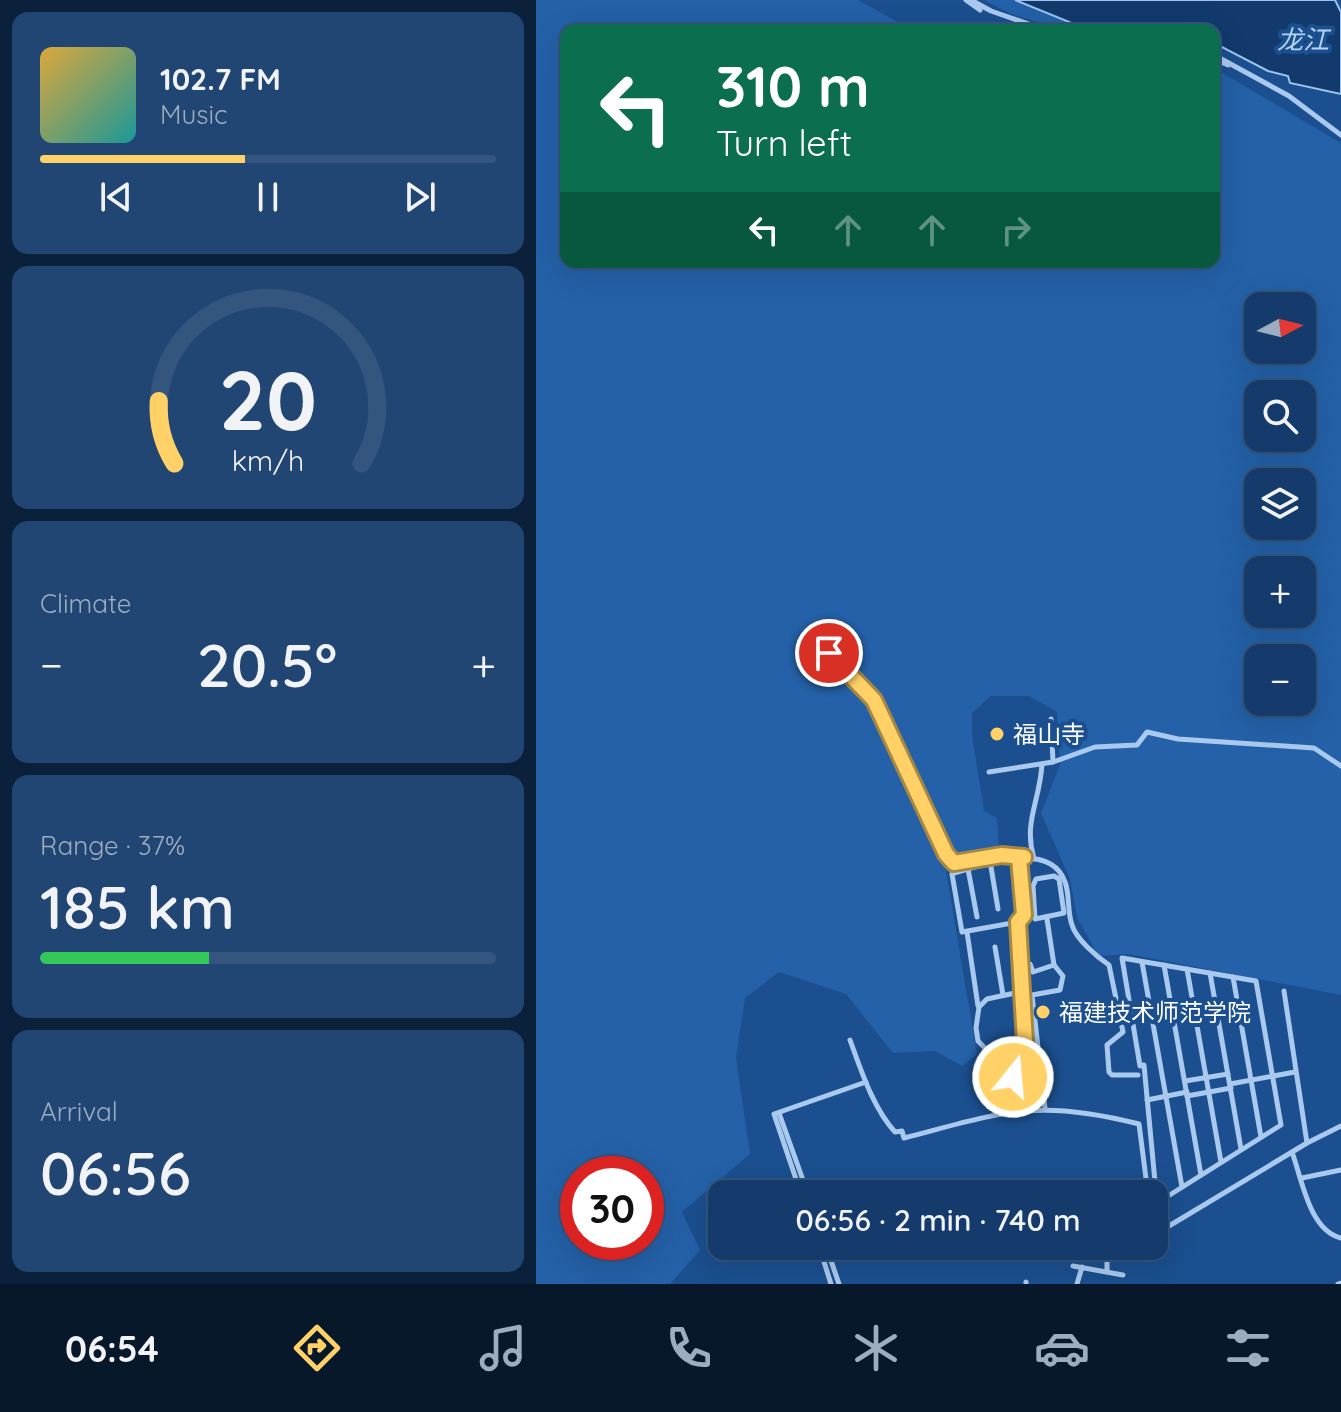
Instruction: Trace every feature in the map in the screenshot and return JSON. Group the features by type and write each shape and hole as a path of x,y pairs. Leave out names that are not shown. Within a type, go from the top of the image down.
{"street":[{"path":"971,2 1024,24"},
{"path":"971,2 1030,24"},
{"path":"1220,60 1287,99 1341,137"},
{"path":"829,653 874,700 946,854 954,863 1002,855 1034,860 1059,871 1065,881 1072,927 1096,956 1109,965 1123,1032 1107,1045 1109,1072 1112,1075 1138,1075"},
{"path":"1051,719 1053,762"},
{"path":"989,772 1053,762 1095,747 1137,745 1147,732 1178,739 1314,748 1341,766"},
{"path":"1034,860 1029,820 1041,793 1042,764"},
{"path":"1022,858 1024,915 1018,922 962,932 952,874 990,861 1022,858"},
{"path":"990,861 998,909"},
{"path":"968,869 977,917"},
{"path":"1054,876 1059,879 1064,913 1047,919 1035,919 1033,886 1036,879 1054,876"},
{"path":"1045,1108 1032,995 1060,990 1063,976 1054,965 1047,919"},
{"path":"1013,1110 1013,1077 1025,1042 1018,922"},
{"path":"967,932 979,1007 978,1041 1013,1077"},
{"path":"995,947 1003,995"},
{"path":"1155,1180 1144,1065 1140,1066 1122,958 1256,981 1281,1125 1168,1196"},
{"path":"1142,962 1182,1187"},
{"path":"1021,964 1030,964 1033,972 1054,965"},
{"path":"1164,965 1201,1175"},
{"path":"1187,969 1221,1162"},
{"path":"1210,973 1241,1150"},
{"path":"1233,977 1261,1138"},
{"path":"1284,991 1307,1143"},
{"path":"979,1007 987,999 1020,992"},
{"path":"850,1040 884,1120 895,1132 902,1131 904,1138 1013,1110 1045,1108 1089,1112 1139,1124 1146,1180"},
{"path":"1147,1100 1209,1092 1295,1072"},
{"path":"1185,1081 1228,1074"},
{"path":"796,1180 774,1114 866,1082"},
{"path":"779,1113 803,1180"},
{"path":"1168,1227 1341,1126"},
{"path":"1292,1152 1314,1215 1332,1236 1341,1238"},
{"path":"1302,1178 1341,1170"},
{"path":"823,1260 831,1284"},
{"path":"831,1260 839,1284"},
{"path":"1107,1260 1107,1271"},
{"path":"1073,1266 1123,1275"},
{"path":"1077,1284 1082,1267"}],"shaded area":[{"path":"536,0 858,0 901,24 560,24 560,268 1220,268 1220,72 1341,143 1341,995 1129,954 1099,956 1077,918 1070,879 1041,813 1060,765 1057,712 1029,696 991,696 972,713 972,735 984,811 997,818 999,850 954,857 946,871 977,1054 962,1066 935,1051 893,1053 846,994 779,972 745,998 736,1058 750,1154 720,1180 708,1180 708,1190 682,1212 700,1250 670,1284 536,1284"},
{"path":"984,0 1013,0 1067,22 1045,24 1011,14"}],"water":[{"name":"龙江","path":"1015,0 1335,0 1341,12 1341,94 1290,83 1288,76 1268,71 1220,46 1220,24 1074,24"}],"place":[{"name":"福山寺","path":"997,734"},
{"name":"福建技术师范学院","path":"1043,1012"}],"route":[{"path":"829,653 874,700 946,854 954,863 1002,855 1024,857 1019,858 1024,915 1018,922 1025,1042 1013,1077"}]}
